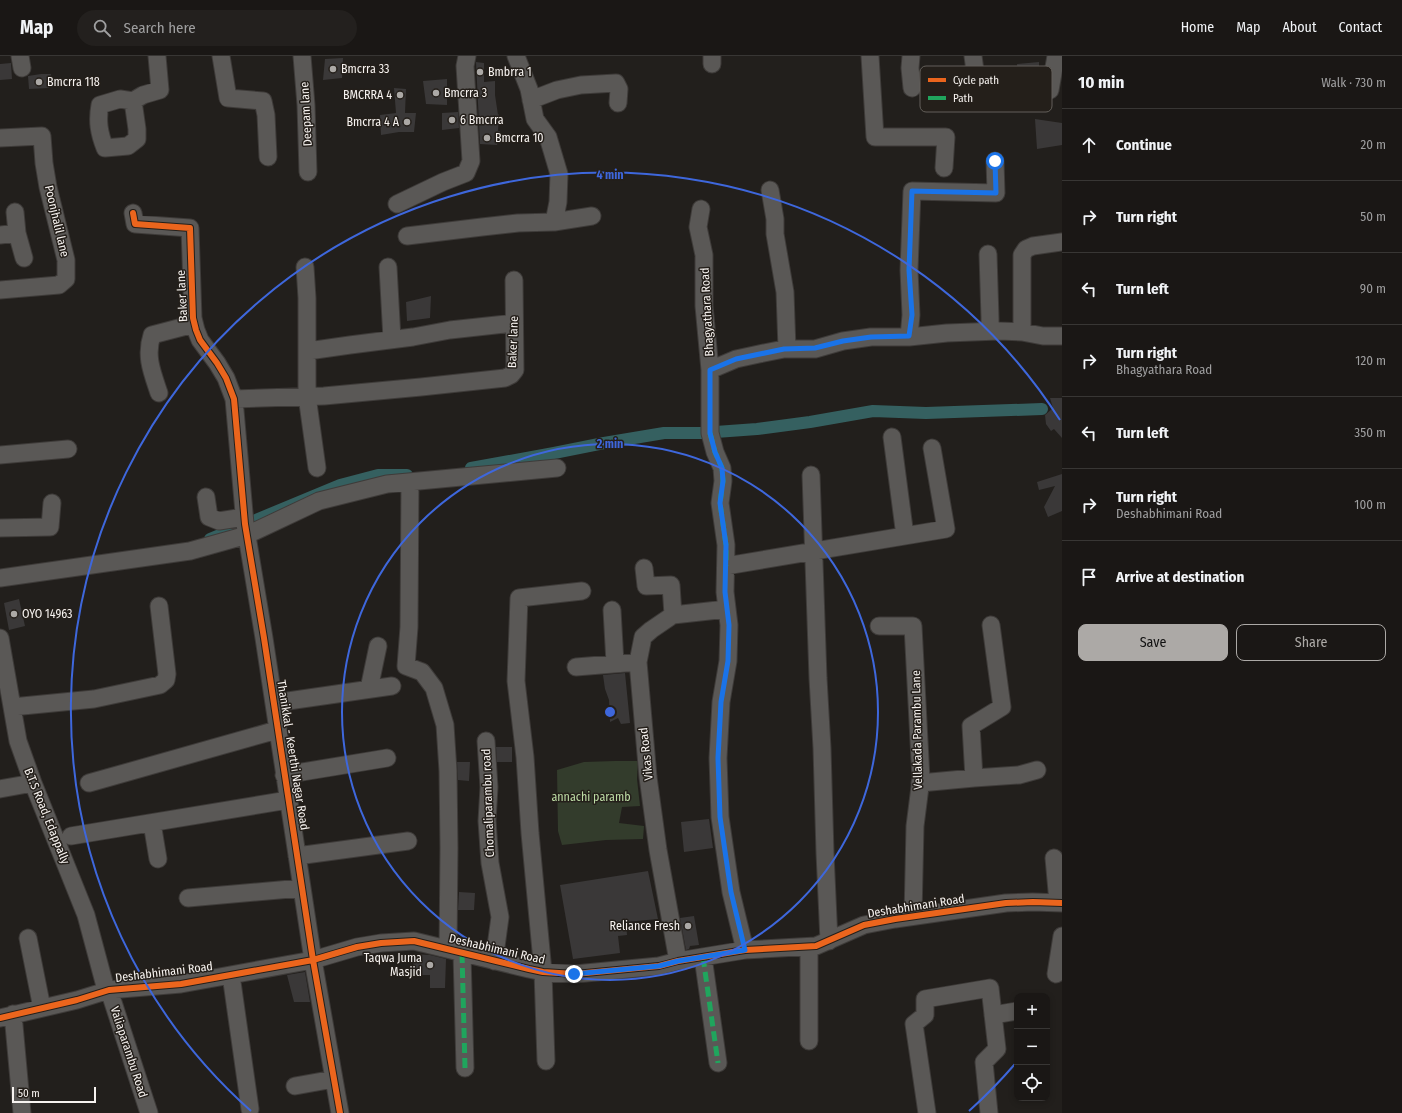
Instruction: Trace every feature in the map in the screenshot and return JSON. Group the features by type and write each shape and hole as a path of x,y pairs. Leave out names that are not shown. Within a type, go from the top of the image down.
{"street":[{"path":"133,101 143,95 160,90 157,56"},
{"path":"221,56 228,98 263,101 266,115 268,157"},
{"name":"Deepam lane","path":"302,56 306,106 308,172"},
{"path":"397,204 443,182 466,173 471,161 465,66 467,56"},
{"path":"516,56 528,89 535,119 548,138 559,174 558,202 554,222"},
{"path":"870,56 875,137 946,137 944,168"},
{"path":"911,56 910,68 912,88"},
{"path":"973,56 974,66"},
{"path":"1052,79 1056,56"},
{"path":"531,100 557,90 581,85 616,83 619,89 618,103"},
{"name":"Poonjhalil lane","path":"0,138 42,136 48,187 66,260 66,279 59,286 0,290"},
{"path":"909,336 912,315 909,270 912,191 996,193 995,161"},
{"path":"770,190 785,292 787,349"},
{"name":"Bhagyathara Road","path":"701,209 698,227 704,255 704,306 710,370 736,359 787,349 815,348 843,341 871,337 990,331 1022,332 1044,336 1062,336"},
{"path":"15,212 17,233 24,258"},
{"name":"Baker lane","path":"133,213 135,224 190,228 194,324 200,340 223,373 234,399 307,396 421,387 505,378 511,375 515,370 514,280"},
{"path":"407,236 518,223 554,222 592,216"},
{"path":"0,235 17,233"},
{"path":"1022,332 1022,255 1026,249 1033,246 1062,242"},
{"path":"988,254 990,331"},
{"path":"305,267 308,351 307,396 317,468"},
{"path":"388,267 392,339"},
{"path":"308,351 450,330 514,323"},
{"path":"159,393 149,360 149,343 152,335 194,324"},
{"path":"710,370 710,433 723,474 720,503 726,545 725,592 729,625 728,661 721,702 718,758 720,817 731,892 745,950"},
{"name":"Thanikkal - Keerthi Nagar Road","path":"234,399 244,520 264,638 313,960 340,1113"},
{"path":"892,437 905,536"},
{"path":"726,566 946,529 932,448"},
{"path":"0,455 68,449"},
{"path":"206,496 209,517 219,521 244,520 387,484 557,468"},
{"path":"811,475 828,941"},
{"path":"410,482 409,627 406,666 422,672 434,688 445,725 448,771 449,848 455,951 465,1068"},
{"path":"0,528 50,527 52,503"},
{"path":"0,578 190,551 244,520"},
{"path":"644,568 646,586 671,586 673,615"},
{"path":"546,1061 543,972 531,848 525,757 516,682 519,598 582,591"},
{"path":"12,708 94,699 160,685 166,680 167,674 159,606"},
{"name":"Vikas Road","path":"678,961 658,850 651,799 638,662 643,637 673,615 727,609"},
{"path":"612,610 615,663"},
{"path":"974,778 971,726 1002,707 991,625"},
{"name":"Vellakada Parambu Lane","path":"879,626 913,626 920,783 915,826 913,916"},
{"name":"B.T.S Road, Edappally","path":"0,638 18,741 32,783 86,915 105,986 109,990"},
{"path":"368,689 378,646"},
{"path":"576,667 638,662"},
{"path":"274,703 392,686"},
{"path":"89,783 277,730"},
{"name":"Chomaliparambu road","path":"486,741 489,787 487,821 490,863 500,917 494,961"},
{"path":"284,775 387,758"},
{"path":"920,783 1019,775 1038,770"},
{"path":"0,789 32,783"},
{"path":"71,836 288,800"},
{"path":"152,823 158,859"},
{"path":"297,856 408,841"},
{"path":"1054,858 1060,903"},
{"path":"188,898 302,888"},
{"name":"Deshabhimani Road","path":"7,1016 78,1000 109,990 181,984 313,960 357,947 381,943 414,941 543,972 574,974 659,966 678,961 745,950 816,946 864,925 913,916 1006,903 1060,903"},
{"path":"1056,974 1062,936"},
{"path":"28,938 42,1008"},
{"path":"809,947 809,1041"},
{"path":"703,957 718,1063"},
{"path":"231,975 250,1109"},
{"path":"926,1113 914,1024 924,1015 925,999 990,988 997,1048 984,1062 989,1113"},
{"name":"Valiaparambu Road","path":"109,990 149,1113"},
{"path":"993,1014 1014,1011"},
{"path":"7,1016 22,1113"},
{"path":"295,1086 334,1079"}],"green space":[{"name":"annachi paramb","path":"638,761 637,779 640,806 622,807 619,823 644,826 643,839 606,840 562,845 558,831 557,770 584,762"}],"building":[{"name":"Bmcrra 33","path":"343,58 342,78 323,80 325,59"},
{"path":"476,62 484,63 484,82 495,81 495,95 498,115 499,114 498,131 500,131 497,145 480,144"},
{"path":"1039,62 1039,66 1017,66 1017,64"},
{"path":"11,63 12,79 0,80 0,64"},
{"name":"Bmcrra 118","path":"51,74 49,88 29,89 28,76"},
{"name":"Bmcrra 3","path":"447,79 447,105 426,104 423,81"},
{"path":"394,88 406,89 405,113 416,113 414,132 399,132 381,135 380,115 396,113"},
{"name":"6 Bmcrra","path":"458,112 459,128 442,130 442,113"},
{"path":"1035,119 1062,123 1062,145 1037,149"},
{"path":"431,296 430,318 407,321 406,302"},
{"path":"1050,398 1062,398 1062,438 1054,429 1051,431 1046,424 1045,415 1053,408"},
{"path":"1062,474 1062,511 1048,517 1044,507 1055,486 1039,490 1037,482"},
{"name":"OYO 14963","path":"19,599 25,626 9,630 4,603"},
{"path":"625,673 630,723 621,724 618,718 610,722 609,700 605,689 603,675"},
{"path":"496,747 512,747 512,762 497,762"},
{"path":"457,762 470,762 469,781 458,780"},
{"path":"709,819 713,848 684,852 681,822"},
{"path":"648,871 658,919 626,922 627,935 618,936 620,953 573,959 560,885"},
{"path":"459,892 475,893 474,910 458,910"},
{"name":"Reliance Fresh","path":"694,916 699,945 690,946 689,949 686,950 680,918"},
{"name":"Taqwa Juma Masjid","path":"413,954 430,955 446,959 445,988 430,988 430,975 414,975"},
{"path":"305,972 310,1002 294,1002 287,975"}],"waterway":[{"path":"471,468 664,433 702,433 757,429 810,422 873,411 926,413 1042,409"},
{"path":"210,539 340,485 378,475 407,475"}],"marked path":[{"path":"710,433 715,452 722,468 723,481 720,503 726,545 726,566"},
{"path":"462,953 465,1068"},
{"path":"703,957 718,1063"}],"cycle path":[{"path":"133,213 135,224 190,228 193,318 196,330 200,340 226,378 234,399 245,524 264,638 313,960 340,1113"},
{"path":"0,1018 77,1000 109,990 181,984 313,960 357,947 381,943 414,941 543,972 575,974 659,966 678,961 745,950 816,946 864,925 895,919 1006,903 1062,903"}],"place":[{"name":"Bmcrra 33","path":"333,69"},
{"name":"Bmbrra 1","path":"480,72"},
{"name":"Bmcrra 118","path":"39,82"},
{"name":"Bmcrra 3","path":"436,93"},
{"name":"BMCRRA 4","path":"400,95"},
{"name":"6 Bmcrra","path":"452,120"},
{"name":"Bmcrra 4 A","path":"407,122"},
{"name":"Bmcrra 10","path":"487,138"},
{"name":"OYO 14963","path":"14,614"},
{"name":"Reliance Fresh","path":"688,926"},
{"name":"Taqwa Juma Masjid","path":"430,965"}],"route":[{"path":"574,974 659,966 678,961 745,950 731,892 720,817 718,758 721,702 728,661 729,625 725,592 726,545 720,503 723,481 722,468 715,452 710,433 710,370 736,359 784,349 815,348 843,341 871,337 909,336 912,315 909,270 912,191 996,193 995,161"}]}
